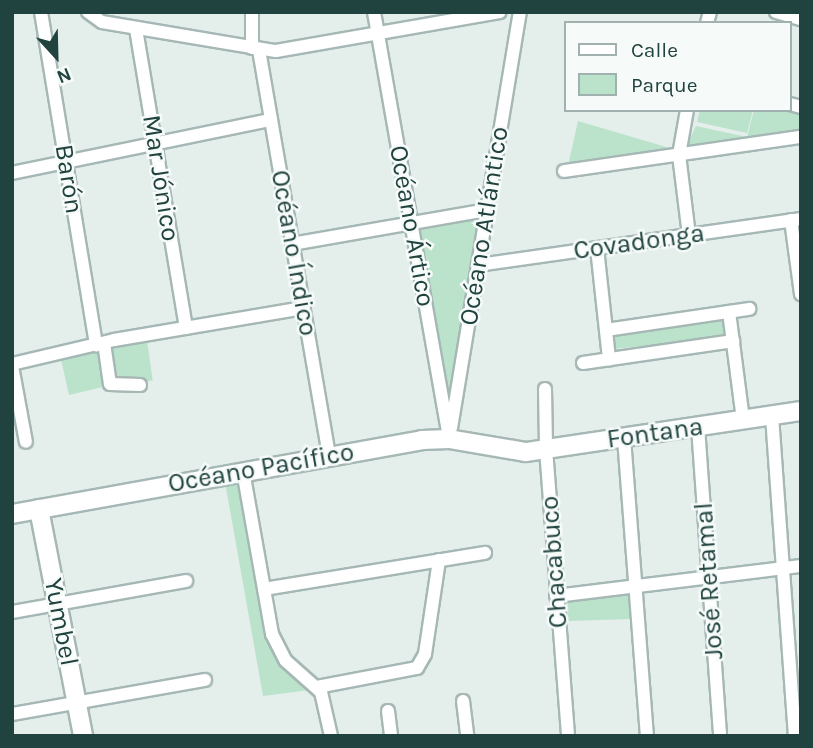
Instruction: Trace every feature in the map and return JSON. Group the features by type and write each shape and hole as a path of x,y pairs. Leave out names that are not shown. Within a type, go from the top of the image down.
{"street":[{"name":"Barón","path":"41,12 66,164 110,384 140,385"},
{"path":"88,12 102,22 256,49 302,49 500,12"},
{"name":"Océano Índico","path":"252,12 256,49 271,120 328,456"},
{"name":"Océano Ártico","path":"374,12 449,439"},
{"name":"Océano Atlántico","path":"449,439 520,12"},
{"path":"776,12 801,19"},
{"name":"Mar Jónico","path":"136,29 186,328"},
{"path":"687,112 679,155 689,235"},
{"path":"12,173 66,164 155,141 271,120"},
{"path":"564,171 801,137"},
{"path":"292,244 486,210"},
{"path":"796,219 801,294"},
{"name":"Covadonga","path":"478,265 796,219"},
{"path":"597,248 609,359"},
{"path":"26,442 12,365 100,344 303,308"},
{"path":"606,330 749,309"},
{"path":"729,312 743,420"},
{"path":"583,363 733,341"},
{"name":"Chacabuco","path":"545,388 545,449 568,736"},
{"name":"Fontana","path":"509,452 624,438 801,411"},
{"path":"772,415 783,568 795,648 795,736"},
{"name":"José Retamal","path":"698,426 720,736"},
{"path":"624,438 633,587 647,736"},
{"name":"Océano Pacífico","path":"12,514 328,456 449,439 509,452"},
{"path":"243,471 275,644 286,660 317,687 325,701 331,736"},
{"name":"Yumbel","path":"38,509 83,736"},
{"path":"264,589 485,553"},
{"path":"317,687 417,668 425,654 439,560"},
{"path":"556,596 801,566"},
{"path":"12,612 186,581"},
{"path":"12,714 205,680"},
{"path":"463,702 467,736"},
{"path":"388,711 391,736"}],"green space":[{"path":"801,111 801,134 684,151 696,126 747,137 753,112"},
{"path":"700,112 752,112 747,133 697,122"},
{"path":"578,121 673,149 568,166"},
{"path":"481,216 450,421 415,226"},
{"path":"727,317 729,337 614,349 612,329"},
{"path":"147,340 153,381 113,386 107,346"},
{"path":"101,347 107,386 69,395 61,359"},
{"path":"239,479 270,645 281,665 309,690 263,696 225,482"},
{"path":"629,593 630,619 563,621 562,595"}]}
